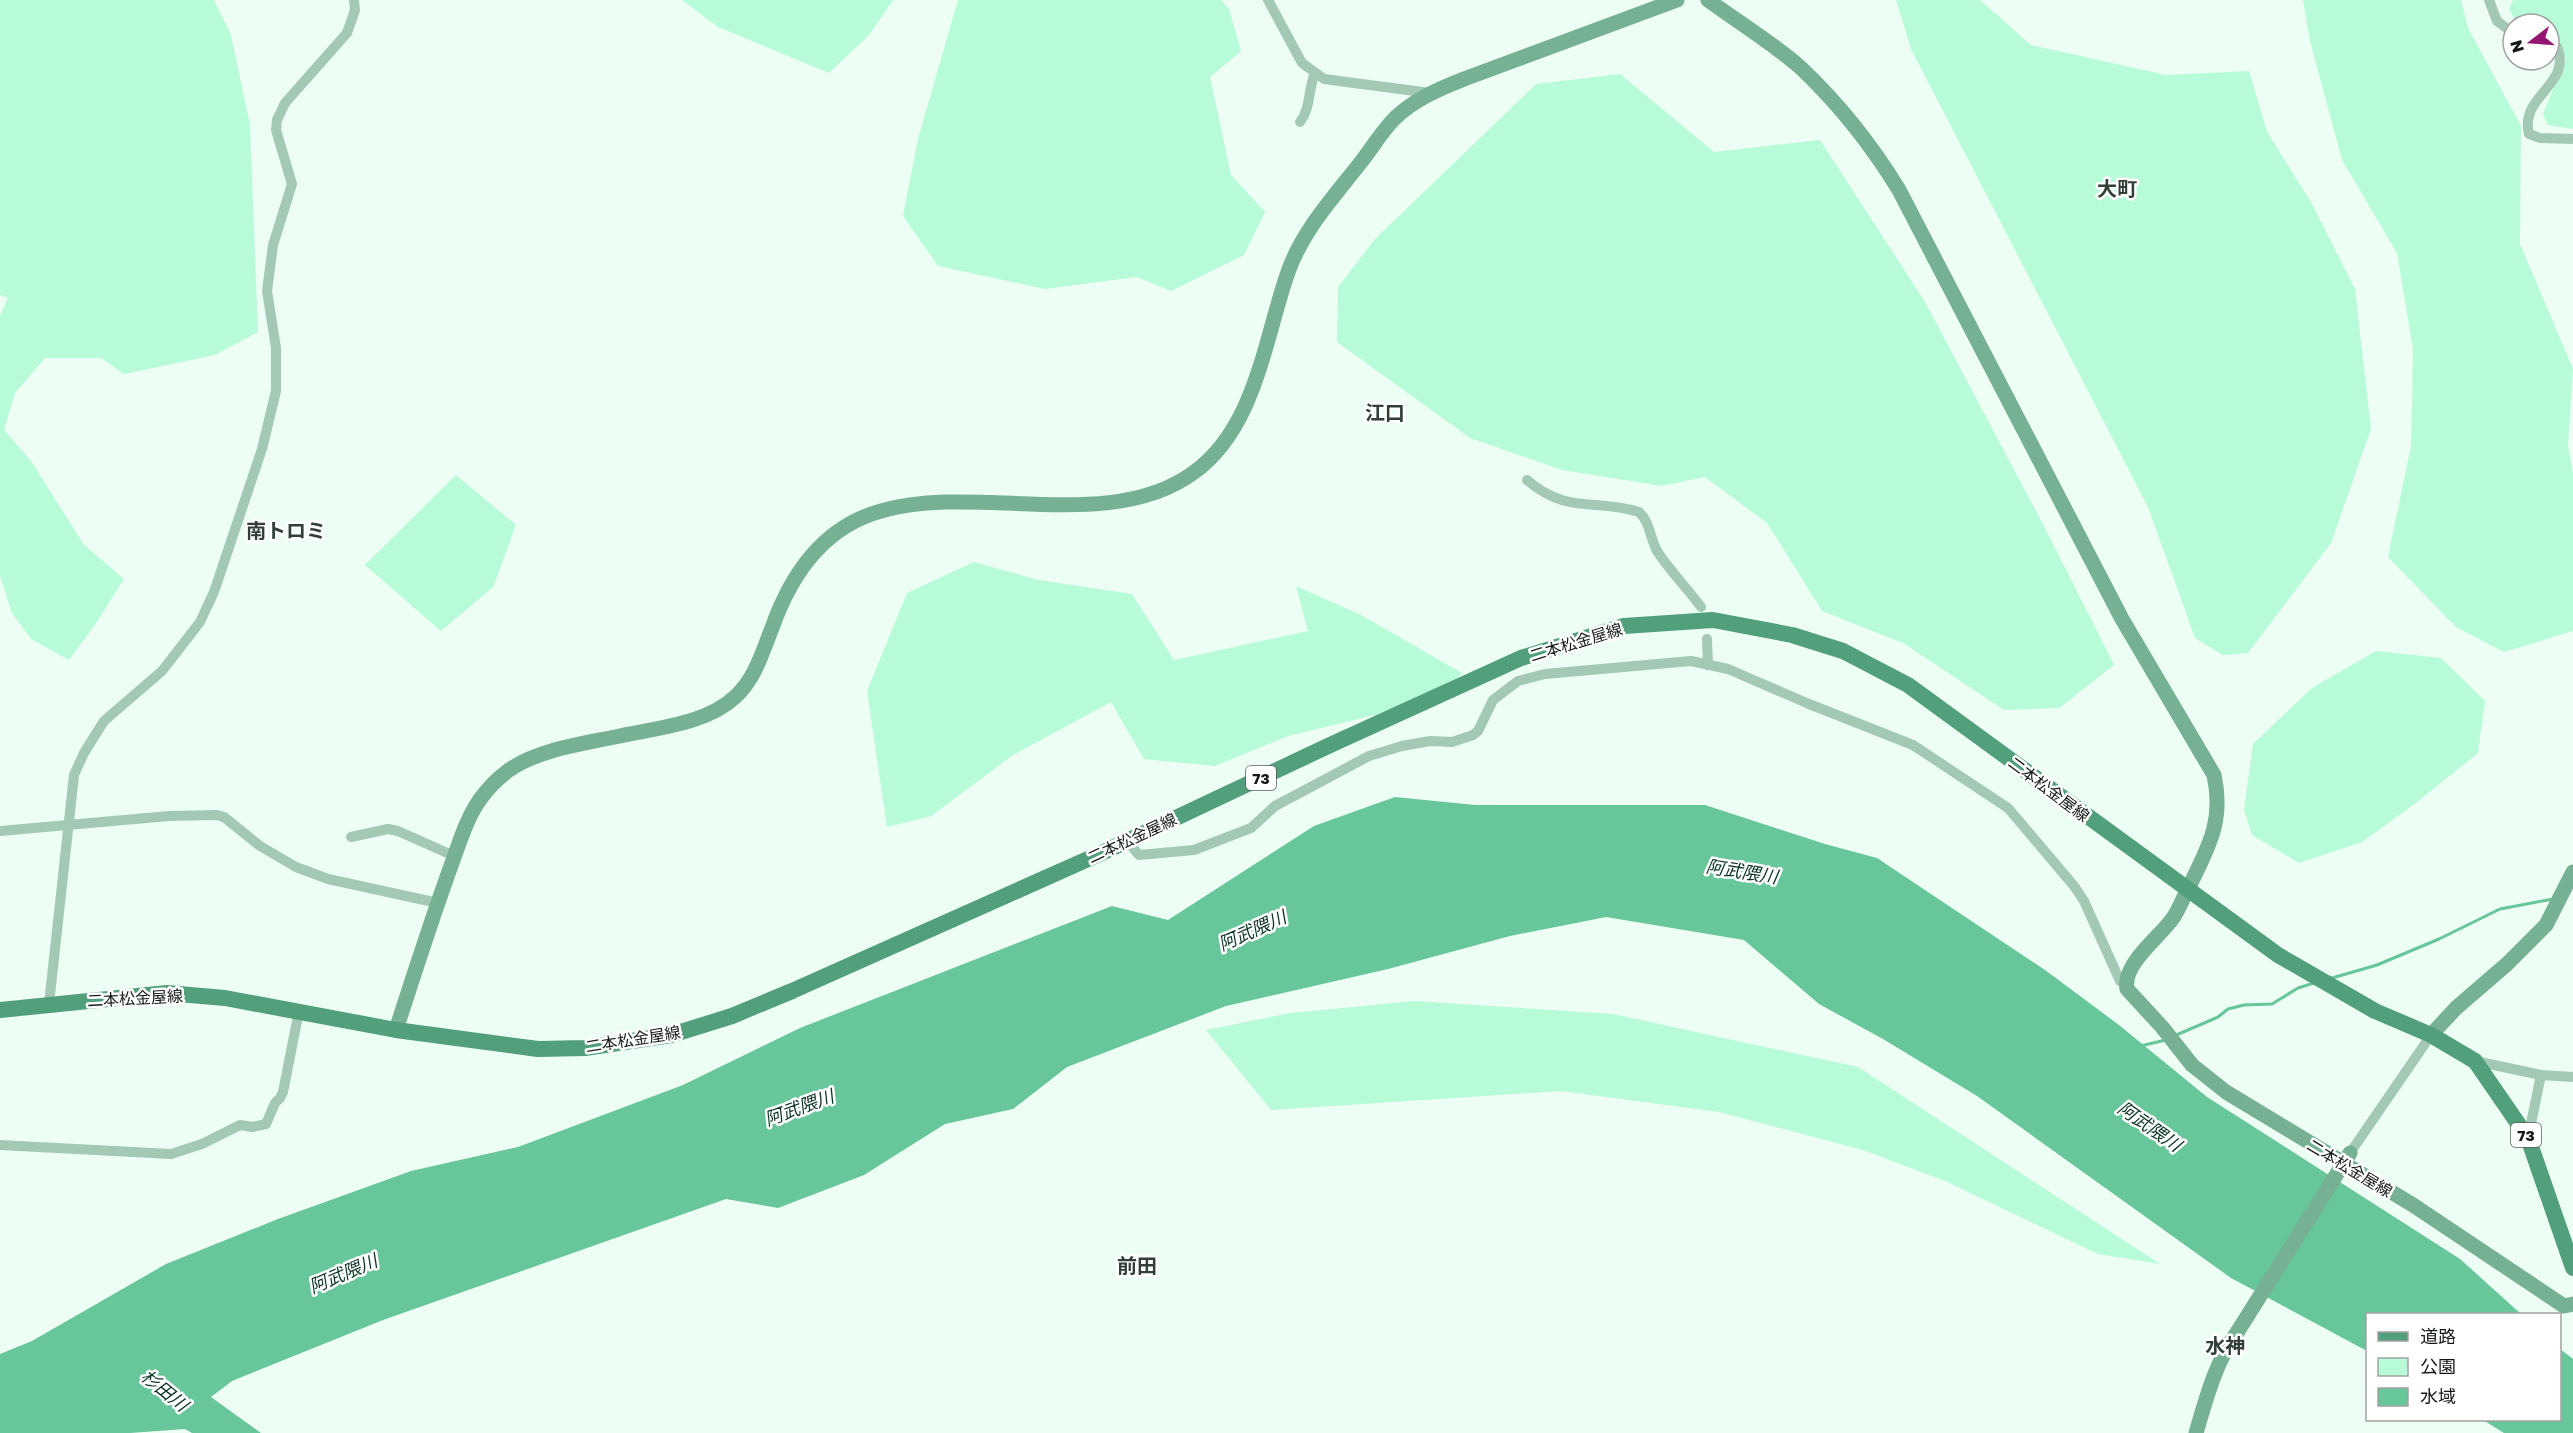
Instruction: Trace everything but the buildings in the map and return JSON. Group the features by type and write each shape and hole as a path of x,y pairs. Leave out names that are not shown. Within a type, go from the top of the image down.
{"main road":[{"name":"二本松金屋線","path":"0,1010 167,993 225,998 396,1030 538,1049 585,1048 671,1035 732,1017 792,991 1127,841 1521,658 1624,626 1713,620 1792,635 1843,651 1908,685 2187,891 2278,955 2375,1011 2431,1035 2475,1061 2528,1138 2573,1268"}],"street":[{"path":"49,1004 74,775 84,753 104,721 162,671 200,622 214,592 262,449 276,391 276,348 267,291 273,245 292,184 276,130 277,120 285,103 347,33 355,10 354,0"},
{"path":"1268,0 1302,63 1324,79 1430,93"},
{"path":"396,1030 468,820 480,799 496,780 513,767 534,757 692,719 726,705 752,678 784,595 794,577 820,545 860,518 906,505 1018,502 1052,504 1127,500 1147,496 1173,486 1195,472 1223,444 1243,411 1287,274 1305,236 1319,214 1396,118 1430,93 1677,0"},
{"path":"1127,841 1139,855 1194,850 1222,841 1251,828 1275,806 1369,756 1402,746 1430,741 1452,742 1473,735 1478,731 1493,700 1518,681 1531,677 1691,661 1728,669 1913,745 2008,808 2084,901 2120,981 2126,984 2134,964 2174,917 2215,831 2218,793 2214,775 2122,619 1899,190 1871,145 1843,110 1799,66 1708,0"},
{"path":"2489,0 2497,21 2501,24"},
{"path":"2561,54 2563,57 2561,71"},
{"path":"2560,72 2534,107 2526,123 2529,134 2540,138 2573,139"},
{"path":"1300,122 1305,115 1315,73"},
{"path":"1527,480 1541,492 1562,502 1639,512 1644,516 1655,547 1667,566 1685,584 1701,608"},
{"path":"1707,639 1708,665"},
{"path":"0,831 169,816 217,815 232,822 260,846 307,871 357,886 438,903"},
{"path":"351,837 388,829 398,831 454,856"},
{"path":"2196,1433 2210,1388 2229,1342 2350,1153 2431,1035 2456,1008 2507,964 2546,925 2573,872"},
{"name":"二本松金屋線","path":"2126,984 2130,995 2162,1027 2192,1065 2226,1092 2413,1205 2564,1306 2573,1304"},
{"path":"0,1145 57,1150 171,1154 202,1144 240,1125 252,1127 266,1124 274,1103 283,1092 299,1011"},
{"path":"2475,1061 2541,1075 2573,1077"},
{"path":"2528,1138 2541,1075"}],"green space":[{"path":"0,0 214,0 231,35 250,125 258,332 215,355 124,374 101,358 45,358 15,393 4,430 31,461 84,545 124,579 69,660 31,639 12,613 0,576 0,316 8,298 0,295"},
{"path":"682,0 893,0 869,35 829,73 718,27"},
{"path":"958,0 1221,0 1229,9 1241,51 1210,77 1231,175 1265,212 1244,255 1171,291 1137,277 1045,289 938,266 903,216 918,139"},
{"path":"1896,0 1980,0 2031,45 2166,75 2249,71 2267,132 2311,202 2355,289 2371,429 2331,543 2248,653 2223,655 2195,638 2148,507 1911,49"},
{"path":"2303,0 2461,0 2468,28 2521,126 2520,244 2573,369 2568,445 2573,474 2573,631 2504,652 2456,627 2388,557 2411,446 2413,349 2397,253 2342,160 2310,41"},
{"path":"2513,0 2573,0 2573,129 2548,125 2543,114 2566,59 2561,49 2561,12 2511,12 2509,9"},
{"path":"1620,74 1714,152 1820,140 1925,302 2044,526 2114,665 2059,708 2004,710 1903,643 1822,611 1767,523 1705,477 1662,486 1562,470 1470,438 1337,342 1338,287 1375,239 1536,84"},
{"path":"456,475 516,525 493,587 441,631 365,565"},
{"path":"974,562 1039,580 1132,594 1174,660 1308,631 1296,586 1361,615 1462,673 1436,700 1288,736 1215,766 1144,759 1111,702 1013,755 931,816 887,827 867,691 907,593"},
{"path":"2376,651 2441,658 2485,701 2478,753 2362,842 2299,863 2252,835 2244,810 2253,744 2312,688"},
{"path":"1414,1001 1613,1014 1858,1067 2160,1264 2098,1254 1945,1181 1863,1150 1719,1112 1561,1091 1271,1110 1206,1030 1290,1013"}],"water":[{"path":"1395,797 1475,805 1705,805 1825,844 1877,858 2045,970 2119,1025 2207,1097 2460,1259 2520,1313 2366,1313 2366,1350 2231,1278 1977,1096 1883,1039 1819,1004 1744,940 1606,917 1510,936 1388,969 1226,1006 1067,1067 1013,1109 945,1124 864,1175 778,1208 726,1199 383,1320 232,1381 211,1397 261,1433 192,1433 185,1429 130,1433 0,1433 0,1354 32,1341 166,1264 278,1219 411,1171 518,1147 683,1085 800,1028 1112,906 1168,920 1314,826"},
{"path":"2561,1350 2573,1359 2573,1433 2504,1433 2485,1421 2561,1421"}],"waterway":[{"path":"2332,978 2377,965 2439,939 2500,909 2553,899"},
{"path":"2174,1036 2218,1017 2228,1009 2244,1005 2272,1004 2298,988 2314,983"},
{"path":"2140,1046 2166,1040"}],"district":[{"name":"大町","path":"2117,188"},
{"name":"江口","path":"1385,412"},
{"name":"南トロミ","path":"286,530"},
{"name":"前田","path":"1137,1265"},
{"name":"水神","path":"2225,1345"}],"water label":[{"name":"阿武隈川","path":"1742,871"},
{"name":"阿武隈川","path":"1252,930"},
{"name":"阿武隈川","path":"799,1107"},
{"name":"阿武隈川","path":"2150,1126"},
{"name":"阿武隈川","path":"343,1273"},
{"name":"杉田川","path":"165,1390"}]}
